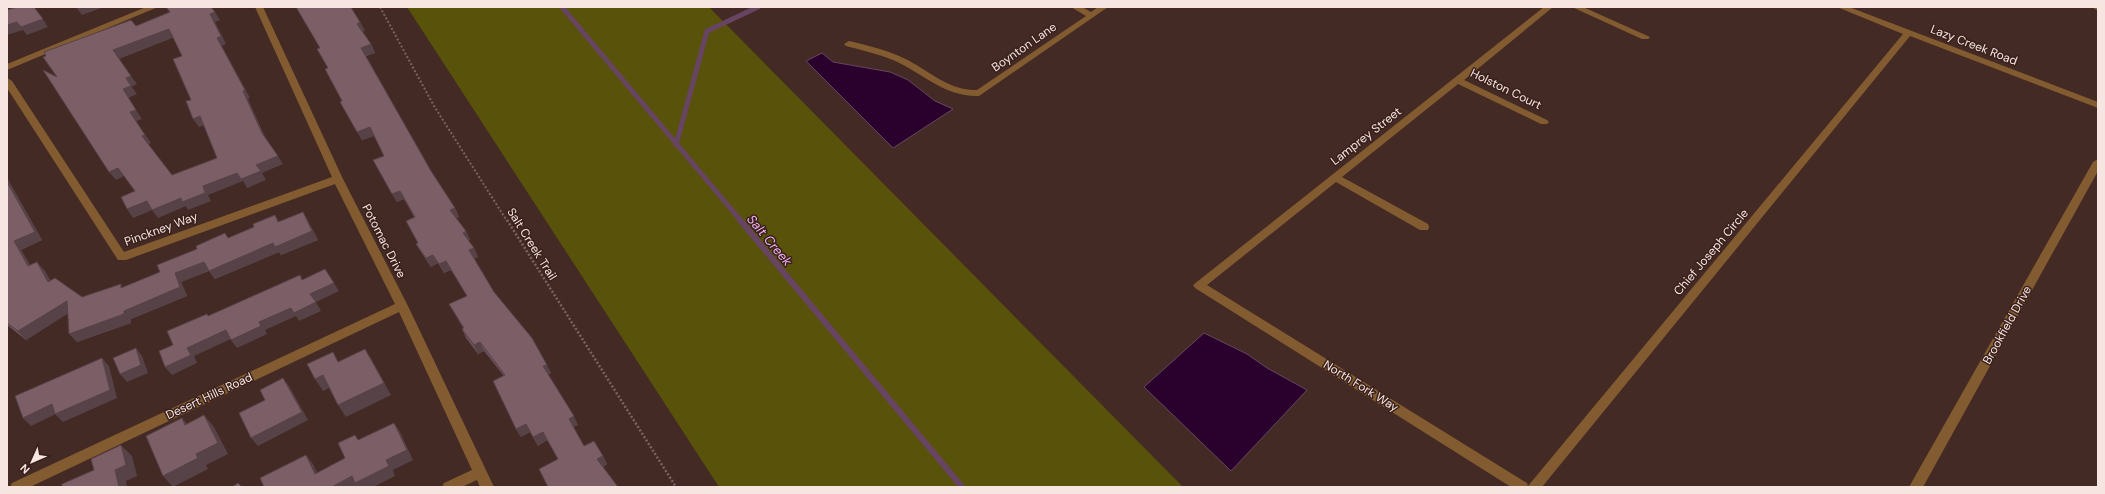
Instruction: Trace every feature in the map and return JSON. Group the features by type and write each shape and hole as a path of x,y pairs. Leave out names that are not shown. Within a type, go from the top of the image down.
{"street":[{"path":"7,67 154,7"},
{"name":"Potomac Drive","path":"259,7 338,179 402,306 487,487"},
{"path":"1075,7 1092,15"},
{"name":"Boynton Lane","path":"849,44 896,58 957,92 968,95 979,93 1104,7"},
{"name":"Lamprey Street","path":"1199,285 1549,7"},
{"path":"1576,7 1645,37"},
{"name":"Lazy Creek Road","path":"1841,7 2098,105"},
{"name":"Chief Joseph Circle","path":"1534,487 1908,33"},
{"name":"Holston Court","path":"1457,80 1544,122"},
{"name":"Pinckney Way","path":"7,81 122,257 338,179"},
{"name":"Brookfield Drive","path":"1916,487 2098,162"},
{"path":"1335,177 1424,227"},
{"name":"North Fork Way","path":"1199,285 1522,487"},
{"name":"Desert Hills Road","path":"17,487 402,306"},
{"path":"449,487 480,472"}],"path":[{"name":"Salt Creek Trail","path":"380,7 438,112 676,487"}],"shaded area":[{"path":"407,7 709,7 1183,487 719,487"},
{"path":"822,53 833,62 890,72 908,80 935,101 953,109 893,148 806,61"},
{"path":"1204,333 1247,354 1267,368 1307,390 1231,471 1144,387"}],"building":[{"path":"17,7 34,7 43,19 21,27 17,22 7,25 7,10"},
{"path":"166,7 211,7 215,12 210,14 221,36 217,38 245,90 243,91 262,133 278,156 256,165 261,171 241,179 237,173 203,186 205,193 182,202 181,198 152,210 147,201 127,209 121,197 135,191 118,168 109,172 43,70 57,77 43,57 46,56 44,52 131,20 136,26 170,12","holes":["169,29 182,56 173,59 191,100 186,101 193,119 200,116 217,158 172,175 142,136 145,135 130,112 136,110 123,89 131,86 126,78 131,76 113,50"]},
{"path":"296,7 351,7 360,22 357,24 371,44 361,48 431,171 455,208 450,210 466,231 463,233 474,248 469,250 494,292 532,338 547,365 543,366 574,416 569,419 584,446 594,441 603,456 597,459 618,487 548,487 539,469 558,459 543,432 533,437 526,424 516,429 493,381 505,375 480,342 474,345 462,329 464,328 449,304 467,296 446,261 439,264 433,255 426,258 416,244 418,243 406,221 415,217 400,191 392,194 373,160 384,156 370,127 357,132 340,102 342,101 325,69 328,68 317,49 320,48"},
{"path":"7,182 35,232 14,241 28,266 37,262 48,282 55,278 82,297 121,284 121,288 160,272 157,265 197,249 196,246 225,233 228,238 254,227 253,224 275,215 278,222 303,212 312,231 275,247 273,243 209,271 204,262 175,273 180,287 124,311 124,314 69,334 67,301 18,331 7,323"},
{"path":"325,269 334,283 310,294 316,302 294,313 291,308 259,322 261,326 231,340 226,330 187,348 191,355 165,367 159,351 173,345 167,331 207,314 208,316 300,275 302,280"},
{"path":"136,348 141,365 120,374 113,358"},
{"path":"365,349 384,383 338,405 323,375 315,379 307,364 333,352 338,362"},
{"path":"102,358 110,390 55,414 52,404 23,418 15,396"},
{"path":"283,378 302,412 251,438 239,413 265,400 260,390"},
{"path":"204,415 218,443 196,454 198,458 163,476 146,436 182,418 185,425"},
{"path":"394,423 407,450 386,460 389,466 355,483 352,476 332,487 264,487 260,478 306,455 315,474 345,458 338,443 355,435 358,440"},
{"path":"121,445 126,465 115,470 119,487 62,487 62,484 94,470 91,459"},
{"path":"238,483 242,487 232,487"}],"waterway":[{"name":"Salt Creek","path":"562,7 676,144"},
{"path":"676,144 707,31 758,7"},
{"name":"Salt Creek","path":"676,144 741,221"},
{"name":"Salt Creek","path":"740,220 962,487"}]}
